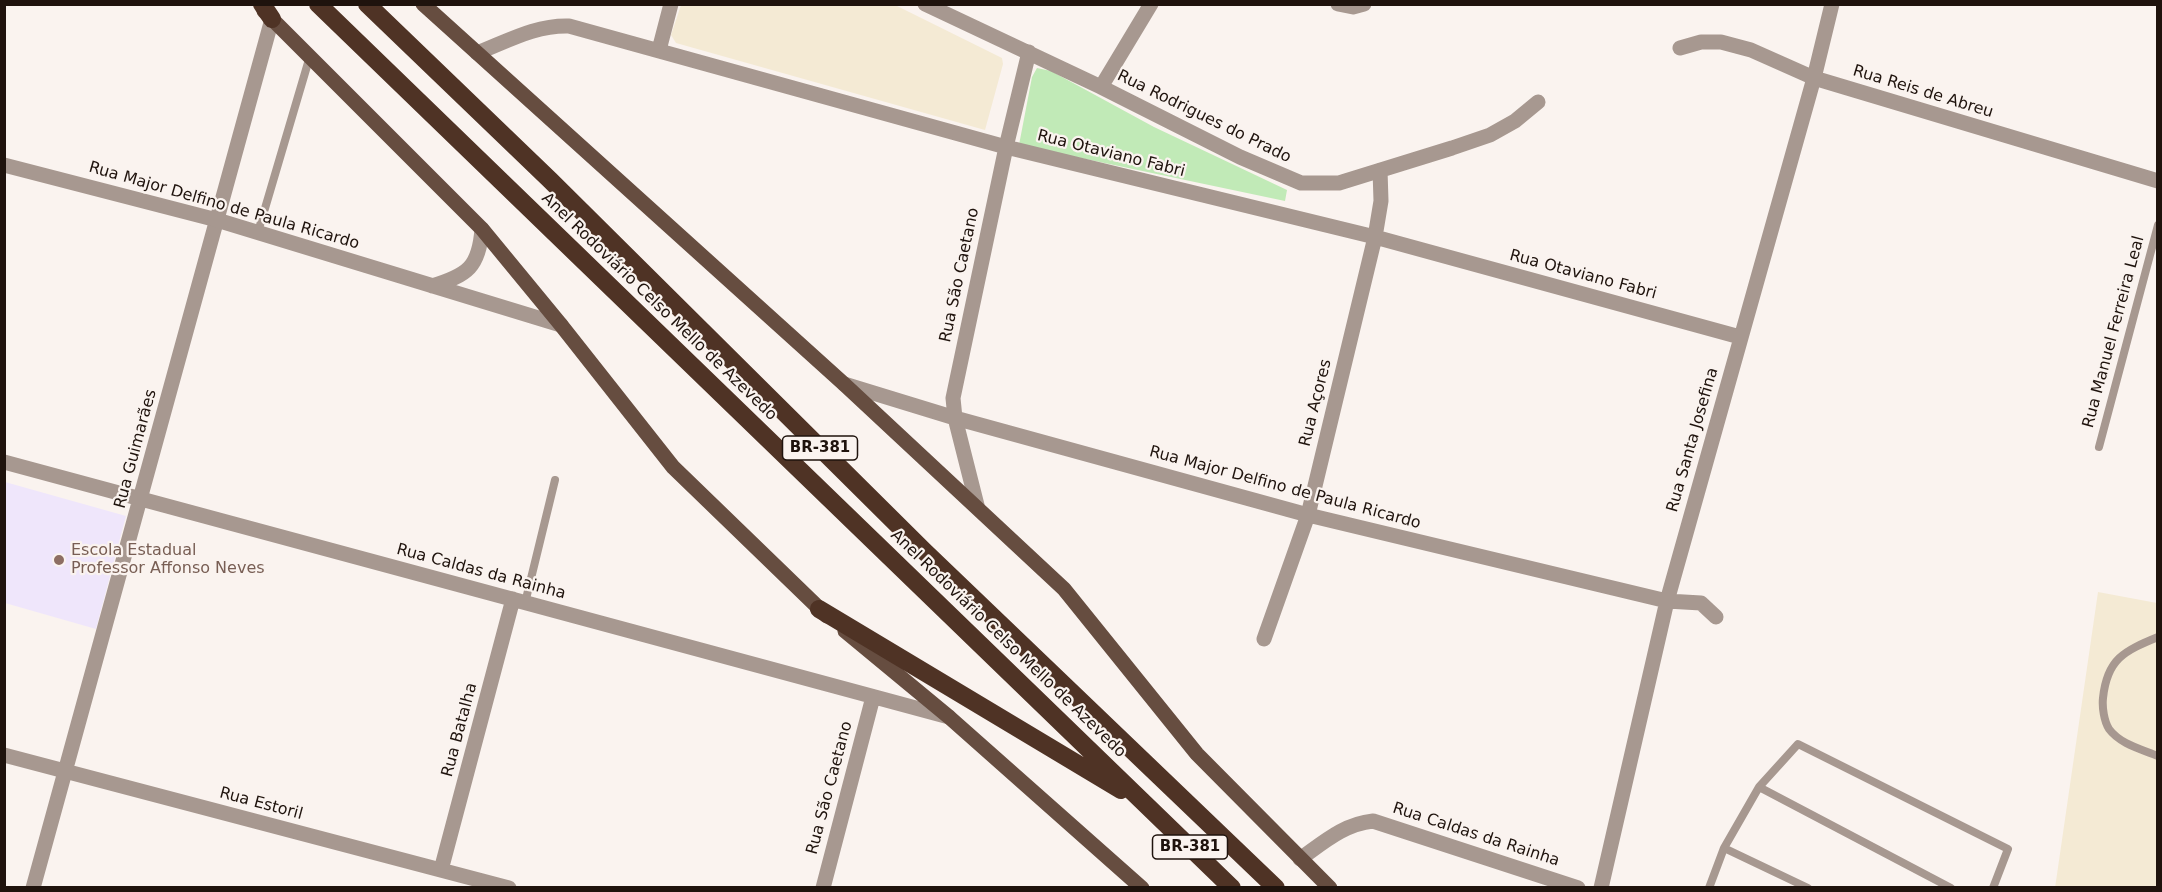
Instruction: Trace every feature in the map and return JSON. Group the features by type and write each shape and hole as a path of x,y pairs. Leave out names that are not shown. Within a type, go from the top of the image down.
{"highway":[{"name":"Anel Rodoviário Celso Mello de Azevedo","path":"318,4 1232,888"},
{"name":"Anel Rodoviário Celso Mello de Azevedo","path":"367,4 550,180 924,551 1276,888"},
{"path":"819,609 1148,806"}],"main road":[{"path":"257,4 482,229 673,467 819,609 887,668 949,717 1142,888"},
{"path":"423,4 844,384 1065,588 1197,754 1330,888"}],"street":[{"path":"659,50 670,4"},
{"name":"Rua Rodrigues do Prado","path":"925,4 1029,52 1240,157 1301,183 1340,183 1490,135 1515,121 1538,102"},
{"path":"1101,87 1150,4"},
{"path":"1338,4 1353,7 1364,4"},
{"name":"Rua Santa Josefina","path":"1601,888 1667,601 1814,78 1832,4"},
{"name":"Rua Guimarães","path":"33,888 217,220 267,12"},
{"name":"Rua Otaviano Fabri","path":"477,54 536,29 569,26 1006,147 1375,237 1740,337"},
{"name":"Rua Reis de Abreu","path":"1680,48 1701,42 1721,42 1751,50 1814,78 2157,181"},
{"name":"Rua São Caetano","path":"977,505 955,418 953,398 1006,147 1029,52"},
{"name":"Rua Major Delfino de Paula Ricardo","path":"4,165 217,220 561,325"},
{"name":"Rua Açores","path":"1264,639 1308,515 1375,237 1381,201 1380,170"},
{"path":"432,286 454,279 476,262 482,229"},
{"name":"Rua Major Delfino de Paula Ricardo","path":"844,384 955,418 1308,515 1667,601 1701,603 1716,617"},
{"name":"Rua Caldas da Rainha","path":"4,462 949,717"},
{"name":"Rua Batalha","path":"441,870 519,601"},
{"name":"Rua São Caetano","path":"823,888 873,697"},
{"name":"Rua Estoril","path":"4,755 509,888"},
{"name":"Rua Caldas da Rainha","path":"1300,858 1342,829 1358,822 1373,821 1578,888"}],"lane":[{"path":"258,232 310,56"},
{"name":"Rua Manuel Ferreira Leal","path":"2099,447 2157,225"},
{"path":"519,601 555,480"},
{"path":"2157,637 2138,645 2120,657 2110,668 2105,683 2102,707 2109,728 2122,741 2157,756"},
{"path":"1709,888 1724,848 1759,787 1797,744 2008,849 1993,888"},
{"path":"1759,787 1951,888"},
{"path":"1724,848 1808,888"}],"shaded area":[{"path":"681,5 895,5 1002,58 1003,64 985,130 676,43 671,35"},
{"name":"Escola Estadual Professor Affonso Neves","path":"5,482 126,516 96,629 5,603"},
{"path":"2098,592 2157,603 2157,887 2055,888"}],"green space":[{"path":"1037,68 1051,71 1154,127 1287,190 1285,201 1019,145 1032,77"}],"place":[{"name":"Escola Estadual Professor Affonso Neves","path":"59,560"}]}
